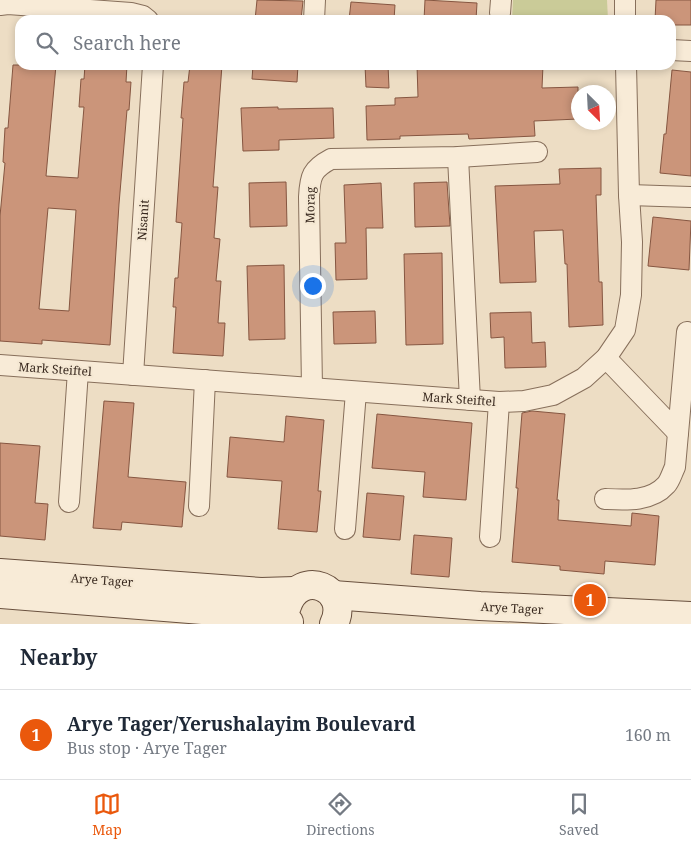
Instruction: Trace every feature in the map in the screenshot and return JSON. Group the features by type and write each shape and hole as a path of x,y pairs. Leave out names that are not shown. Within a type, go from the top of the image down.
{"street":[{"path":"314,15 315,0"},
{"path":"625,0 625,15"},
{"path":"0,5 8,4 140,15"},
{"path":"676,50 691,51"},
{"name":"Nisanit","path":"132,375 153,70"},
{"name":"Mark Steiftel","path":"0,365 499,402 524,401 553,395 584,378 606,358 625,330 631,295 632,242 626,70"},
{"name":"Morag","path":"312,388 308,197 310,180 317,167 331,160 458,157 537,152"},
{"path":"458,157 470,400"},
{"path":"629,195 691,197"},
{"path":"605,500 633,500 654,494 666,485 675,467 687,332"},
{"path":"606,358 678,433"},
{"path":"69,502 78,371"},
{"path":"199,506 204,380"},
{"path":"345,529 356,392"},
{"path":"490,537 499,402"},
{"name":"Arye Tager","path":"0,573 261,592 295,591 302,586 319,585 334,595 480,606 691,616"},
{"path":"289,623 286,613 287,605 295,591"},
{"name":"Arye Tager","path":"0,594 265,615 289,623"},
{"path":"334,595 338,609 337,624"}],"green space":[{"path":"513,0 607,0 608,15 512,15"}],"building":[{"path":"257,0 303,1 302,15 256,15"},
{"path":"425,0 477,3 476,15 424,15"},
{"path":"656,0 691,0 691,25 676,25 676,15 655,15"},
{"path":"351,2 395,5 394,15 350,15"},
{"path":"13,65 15,65 15,70 56,70 46,176 78,178 84,107 79,107 81,79 84,79 85,70 127,70 126,82 131,82 119,204 110,345 42,340 42,344 0,341 0,216 5,163 3,162 5,128 8,128","holes":["48,208 76,210 69,311 39,309"]},
{"path":"189,70 222,70 213,187 218,187 214,238 220,239 216,281 221,281 218,323 225,323 223,356 173,353 176,307 173,307 175,278 178,278 182,223 176,222 183,118 181,118 184,82 188,82"},
{"path":"253,70 298,70 297,82 252,79"},
{"path":"365,70 388,70 389,88 366,87"},
{"path":"417,70 543,70 542,88 571,87 571,119 534,121 535,136 469,139 468,134 400,136 400,139 367,140 366,106 395,105 395,98 418,97"},
{"path":"672,70 691,72 691,176 660,173"},
{"path":"278,107 278,109 333,108 334,138 279,140 279,150 243,151 241,108"},
{"path":"601,168 601,195 596,195 599,282 602,282 603,325 569,327 567,264 565,264 563,230 534,231 536,282 500,283 495,186 560,184 559,169"},
{"path":"286,182 287,226 250,227 249,183"},
{"path":"447,182 450,226 415,227 414,183"},
{"path":"381,183 383,228 366,228 367,279 336,280 335,243 346,243 344,185"},
{"path":"653,217 691,221 689,270 648,266"},
{"path":"442,253 443,344 406,345 404,254"},
{"path":"284,265 285,339 249,340 247,266"},
{"path":"375,311 376,343 334,344 333,312"},
{"path":"531,312 532,343 545,342 546,367 505,368 504,337 491,338 490,313"},
{"path":"104,401 134,403 128,477 186,482 182,527 122,522 121,530 93,528"},
{"path":"532,411 565,414 557,500 559,500 558,520 631,526 632,513 659,516 655,565 605,561 604,574 560,570 560,566 512,562 522,413"},
{"path":"377,414 472,423 466,500 423,497 425,472 372,468"},
{"path":"286,416 324,420 318,491 321,491 317,532 278,529 282,481 227,477 230,437 284,442"},
{"path":"0,443 40,446 35,503 48,504 45,540 0,536"},
{"path":"367,493 404,496 400,540 363,537"},
{"path":"414,535 452,538 449,577 411,574"}],"place":[{"name":"Arye Tager/Yerushalayim Boulevard","path":"590,600"}]}
